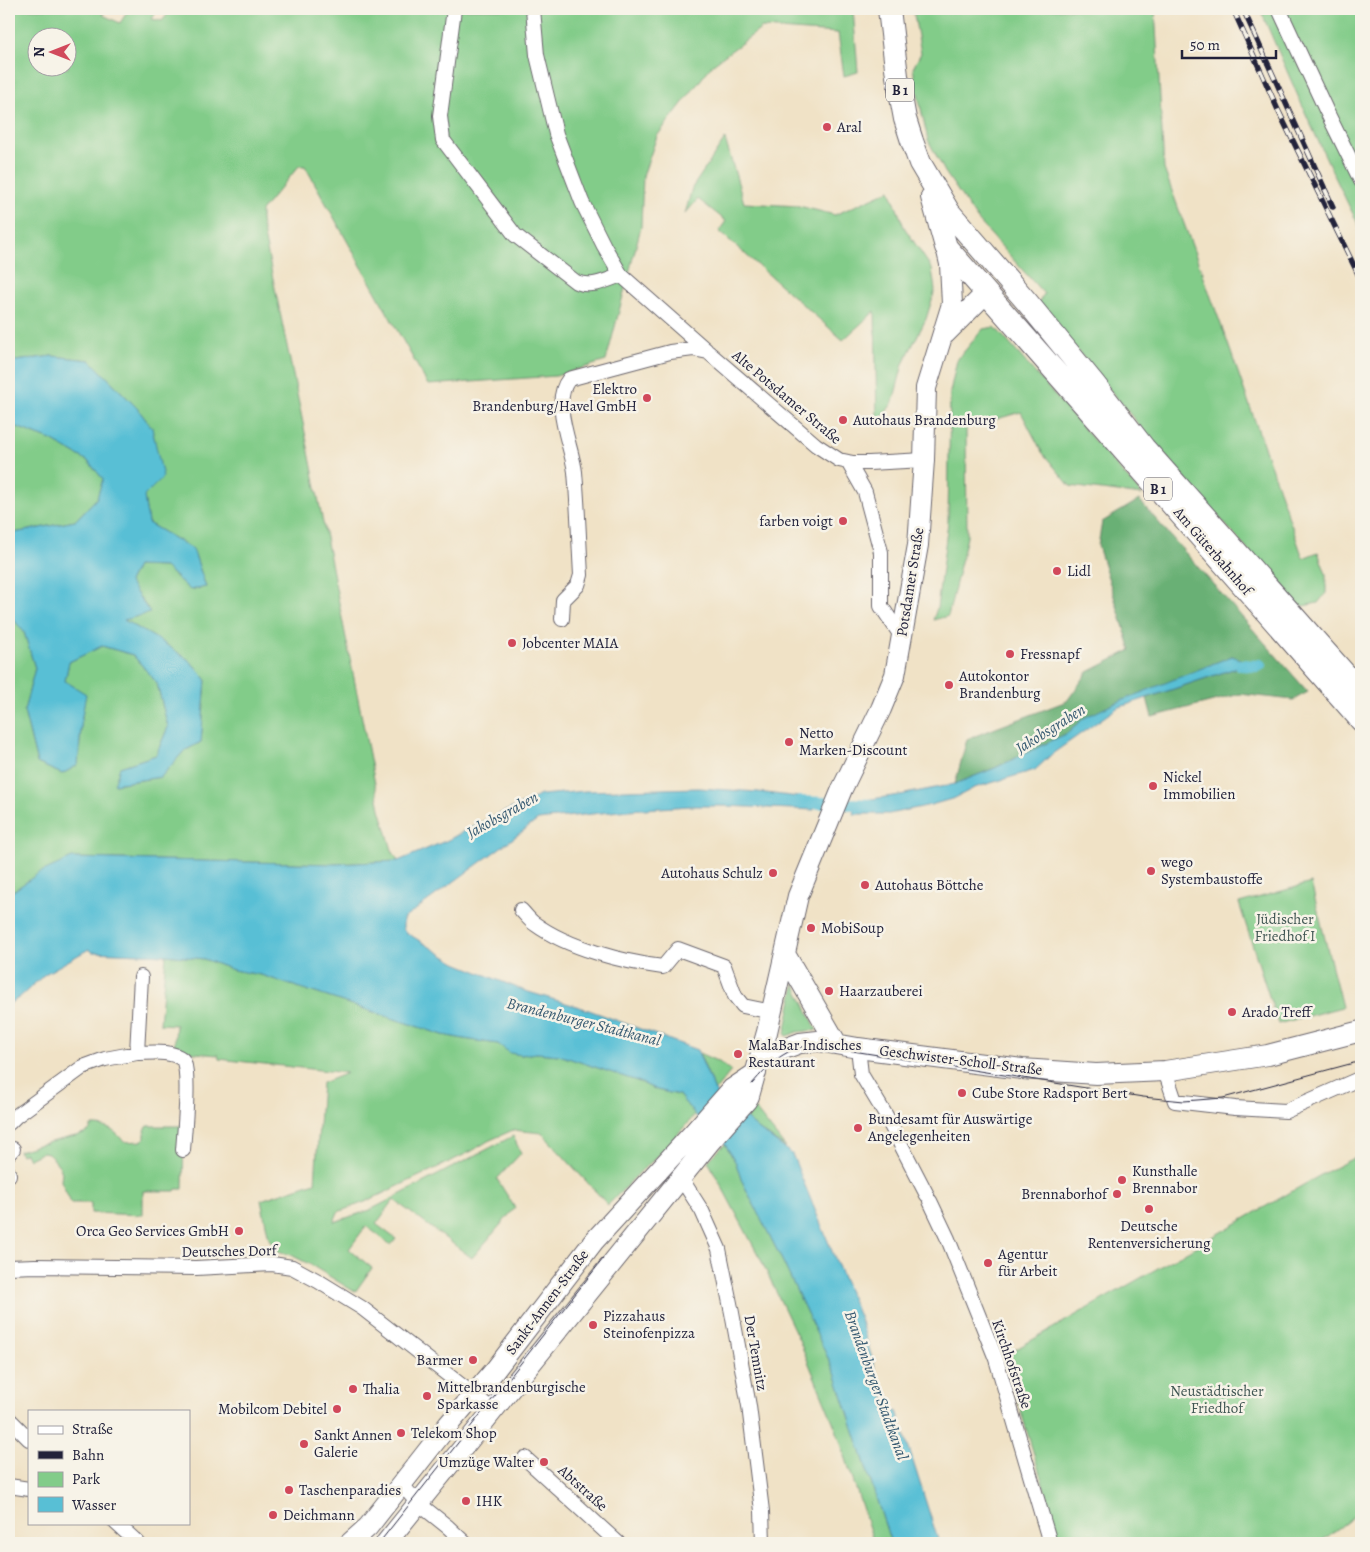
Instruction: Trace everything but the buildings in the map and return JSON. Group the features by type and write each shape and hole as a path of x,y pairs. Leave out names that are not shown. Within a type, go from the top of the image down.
{"main road":[{"name":"B 1","path":"889,9 897,76 905,119 923,168 946,248 986,293"},
{"name":"B 1","path":"923,168 949,212 1003,276"},
{"path":"986,293 1003,276"},
{"name":"Am Güterbahnhof","path":"1003,276 1083,370 1144,448 1306,644 1361,720"},
{"name":"Am Güterbahnhof","path":"986,293 1306,644 1361,692"}],"street":[{"path":"454,9 440,116 443,140 515,235 568,276 586,286 596,285 621,274"},
{"name":"Alte Potsdamer Straße","path":"533,9 537,55 556,134 582,202 604,246 621,274 708,352 827,453 848,462 868,463 924,460"},
{"path":"1279,9 1361,181"},
{"path":"940,339 952,304 950,264 946,248"},
{"name":"Potsdamer Straße","path":"758,1065 798,896 842,789 895,675 918,545 924,460 926,388 940,339 986,293"},
{"name":"Alte Potsdamer Straße","path":"562,618 564,600 578,585 580,575 575,469 566,435 562,402 564,385 569,379 670,352 693,349 708,352"},
{"name":"Alte Potsdamer Straße","path":"848,462 865,492 881,552 881,606 902,638"},
{"path":"522,910 534,924 566,942 636,964 663,967 678,949 724,966 735,996 743,1006 772,1012"},
{"path":"785,954 837,1044"},
{"path":"137,1052 141,976"},
{"name":"Geschwister-Scholl-Straße","path":"758,1065 808,1041 1022,1069 1096,1074 1165,1071 1268,1055 1361,1031"},
{"name":"Kirchhofstraße","path":"858,1048 861,1074 885,1114 948,1239 996,1359 1050,1543"},
{"path":"9,1123 83,1067 105,1058 137,1052 161,1053 173,1055 184,1061 186,1066 187,1084 183,1150"},
{"name":"Sankt-Annen-Straße","path":"350,1543 368,1527 475,1394 594,1240 702,1137 739,1095 758,1065"},
{"path":"1165,1071 1175,1102 1286,1111 1361,1078"},
{"name":"Sankt-Annen-Straße","path":"386,1543 681,1178 702,1137"},
{"name":"Der Temnitz","path":"681,1178 702,1211 719,1249 749,1406 762,1512 763,1543"},
{"name":"Deutsches Dorf","path":"9,1267 196,1268 267,1264 292,1267 318,1280 362,1308 494,1410"},
{"path":"9,1419 28,1438"},
{"name":"Abtstraße","path":"525,1458 618,1543"},
{"path":"401,1484 418,1504 465,1543"},
{"path":"9,1486 28,1489"},
{"path":"117,1524 138,1543"}],"green space":[{"path":"9,9 106,9 103,15 120,23 129,9 158,9 152,19 162,21 172,9 853,9 858,72 844,76 838,33 762,28 713,64 657,136 643,176 641,227 606,361 556,376 428,385 305,166 299,166 261,211 261,221 380,809 392,850 398,861 335,864 72,858 9,894 9,614 24,632 35,668 24,711 37,763 62,774 78,765 85,694 65,681 69,662 102,646 133,655 157,683 168,727 156,755 120,767 115,784 161,777 184,751 201,742 206,679 189,660 124,620 150,612 129,582 137,566 165,567 190,590 206,587 193,549 148,523 144,496 152,428 137,408 90,360 52,356 15,361 9,357"},
{"path":"913,9 1155,9 1164,169 1303,558 1318,552 1326,574 1326,593 1318,603 1303,606 1293,602 1148,436 1038,303 1044,294 977,219 945,172 928,140 913,68 921,53"},
{"path":"1260,9 1361,9 1361,230 1321,148"},
{"path":"725,139 744,203 799,206 835,215 890,190 904,227 932,269 935,290 926,319 903,364 893,402 877,425 875,311 843,340 719,231 726,221 698,199 685,214 692,188"},
{"path":"995,327 1142,495 1070,486 1042,452 1021,412 966,428 967,537 948,616 933,620 937,608 948,522 950,392 957,360 983,329"},
{"path":"9,424 51,440 88,461 103,479 97,498 75,521 9,534"},
{"path":"1139,500 1308,692 1293,700 1240,694 1152,717 1147,698 1233,669 1256,666 1232,656 1084,718 1068,733 995,768 955,784 967,739 1067,701 1088,672 1131,650 1098,546 1102,522"},
{"name":"Jüdischer Friedhof I","path":"1311,883 1342,1007 1278,1024 1239,903"},
{"path":"166,955 204,959 233,970 261,975 443,1035 498,1044 511,1053 521,1055 537,1053 559,1055 637,1081 657,1090 679,1095 695,1115 657,1157 608,1205 542,1133 513,1130 365,1202 338,1212 334,1222 370,1210 513,1136 521,1153 497,1179 515,1208 472,1258 394,1200 376,1224 396,1239 391,1245 366,1226 349,1249 372,1268 355,1292 311,1265 278,1251 269,1239 261,1200 315,1182 322,1083 347,1073 219,1059 218,1055 174,1051 176,1025 160,1024"},
{"path":"795,984 817,1030 797,1032 787,1036 785,1034"},
{"path":"699,1053 719,1062 731,1071 715,1091"},
{"path":"755,1109 786,1148 746,1119"},
{"path":"91,1126 101,1126 110,1129 124,1142 142,1141 145,1138 145,1130 148,1126 184,1126 183,1189 176,1189 175,1191 143,1191 143,1215 91,1213 91,1203 71,1203 61,1181 62,1173 60,1167 48,1153 43,1152 29,1159 26,1153 21,1155 19,1151 84,1134 91,1129"},
{"path":"725,1144 736,1163 741,1179 784,1264 835,1373 891,1543 874,1543 836,1429 800,1342 761,1260 708,1161"},
{"name":"Neustädtischer Friedhof","path":"1361,1154 1361,1511 1319,1543 1061,1543 1004,1356 1319,1176"}],"water":[{"path":"52,356 90,360 137,408 152,428 163,477 144,496 148,523 193,549 206,587 190,590 165,567 137,566 129,582 150,613 124,620 189,660 206,679 201,742 184,751 161,777 114,784 120,767 156,755 168,727 157,683 133,655 102,646 69,662 65,681 86,694 82,716 78,765 62,774 37,763 24,711 35,668 24,632 9,614 9,534 75,521 97,498 103,479 88,461 51,440 9,424 9,357 16,361"},
{"path":"1232,656 1257,666 1233,669 1117,708 1052,754 1035,770 974,788 955,798 931,805 889,814 853,814 857,801 955,784 995,768 1068,733 1084,718 1113,704"},
{"name":"Brandenburger Stadtkanal","path":"699,788 758,792 815,799 814,810 690,806 628,810 538,820 403,919 403,929 456,963 525,991 586,1009 697,1050 715,1091 758,1129 792,1154 860,1319 889,1413 897,1411 939,1543 891,1543 835,1373 784,1264 725,1144 695,1115 679,1095 657,1090 637,1081 559,1055 537,1053 521,1055 510,1053 498,1044 443,1035 261,975 233,970 204,959 166,955 92,952 89,949 45,974 20,997 9,1004 9,894 39,873 72,858 335,864 398,861 448,840 477,824 541,795 585,791"}],"waterway":[{"name":"Jakobsgraben","path":"1241,665 1260,665"},
{"path":"800,802 872,805"}],"tram line":[{"path":"752,1084 779,1057 795,1049 815,1045 1143,1097 1184,1101 1223,1098 1361,1061"},
{"path":"379,1543 603,1259"}],"railway":[{"path":"1233,9 1278,110 1361,280"},
{"path":"1243,9 1333,207"}],"place":[{"name":"Aral","path":"827,127"},
{"name":"Elektro Brandenburg/Havel GmbH","path":"647,398"},
{"name":"Autohaus Brandenburg","path":"843,420"},
{"name":"farben voigt","path":"843,521"},
{"name":"Lidl","path":"1057,571"},
{"name":"Jobcenter MAIA","path":"512,643"},
{"name":"Fressnapf","path":"1010,654"},
{"name":"Autokontor Brandenburg","path":"949,685"},
{"name":"Netto Marken-Discount","path":"789,742"},
{"name":"Nickel Immobilien","path":"1153,786"},
{"name":"wego Systembaustoffe","path":"1151,871"},
{"name":"Autohaus Schulz","path":"773,873"},
{"name":"Autohaus Böttche","path":"865,885"},
{"name":"MobiSoup","path":"811,928"},
{"name":"Haarzauberei","path":"829,991"},
{"name":"Arado Treff","path":"1232,1012"},
{"name":"MalaBar Indisches Restaurant","path":"738,1054"},
{"name":"Cube Store Radsport Bert","path":"962,1093"},
{"name":"Bundesamt für Auswärtige Angelegenheiten","path":"858,1128"},
{"name":"Kunsthalle Brennabor","path":"1122,1180"},
{"name":"Brennaborhof","path":"1117,1194"},
{"name":"Deutsche Rentenversicherung","path":"1149,1209"},
{"name":"Orca Geo Services GmbH","path":"239,1231"},
{"name":"Agentur für Arbeit","path":"988,1263"},
{"name":"Pizzahaus Steinofenpizza","path":"593,1325"},
{"name":"Barmer","path":"473,1360"},
{"name":"Thalia","path":"353,1389"},
{"name":"Mittelbrandenburgische Sparkasse","path":"427,1396"},
{"name":"Mobilcom Debitel","path":"337,1409"},
{"name":"Telekom Shop","path":"401,1433"},
{"name":"Sankt Annen Galerie","path":"304,1444"},
{"name":"Umzüge Walter","path":"544,1462"},
{"name":"Taschenparadies","path":"289,1490"},
{"name":"IHK","path":"466,1501"},
{"name":"Deichmann","path":"273,1515"}]}
